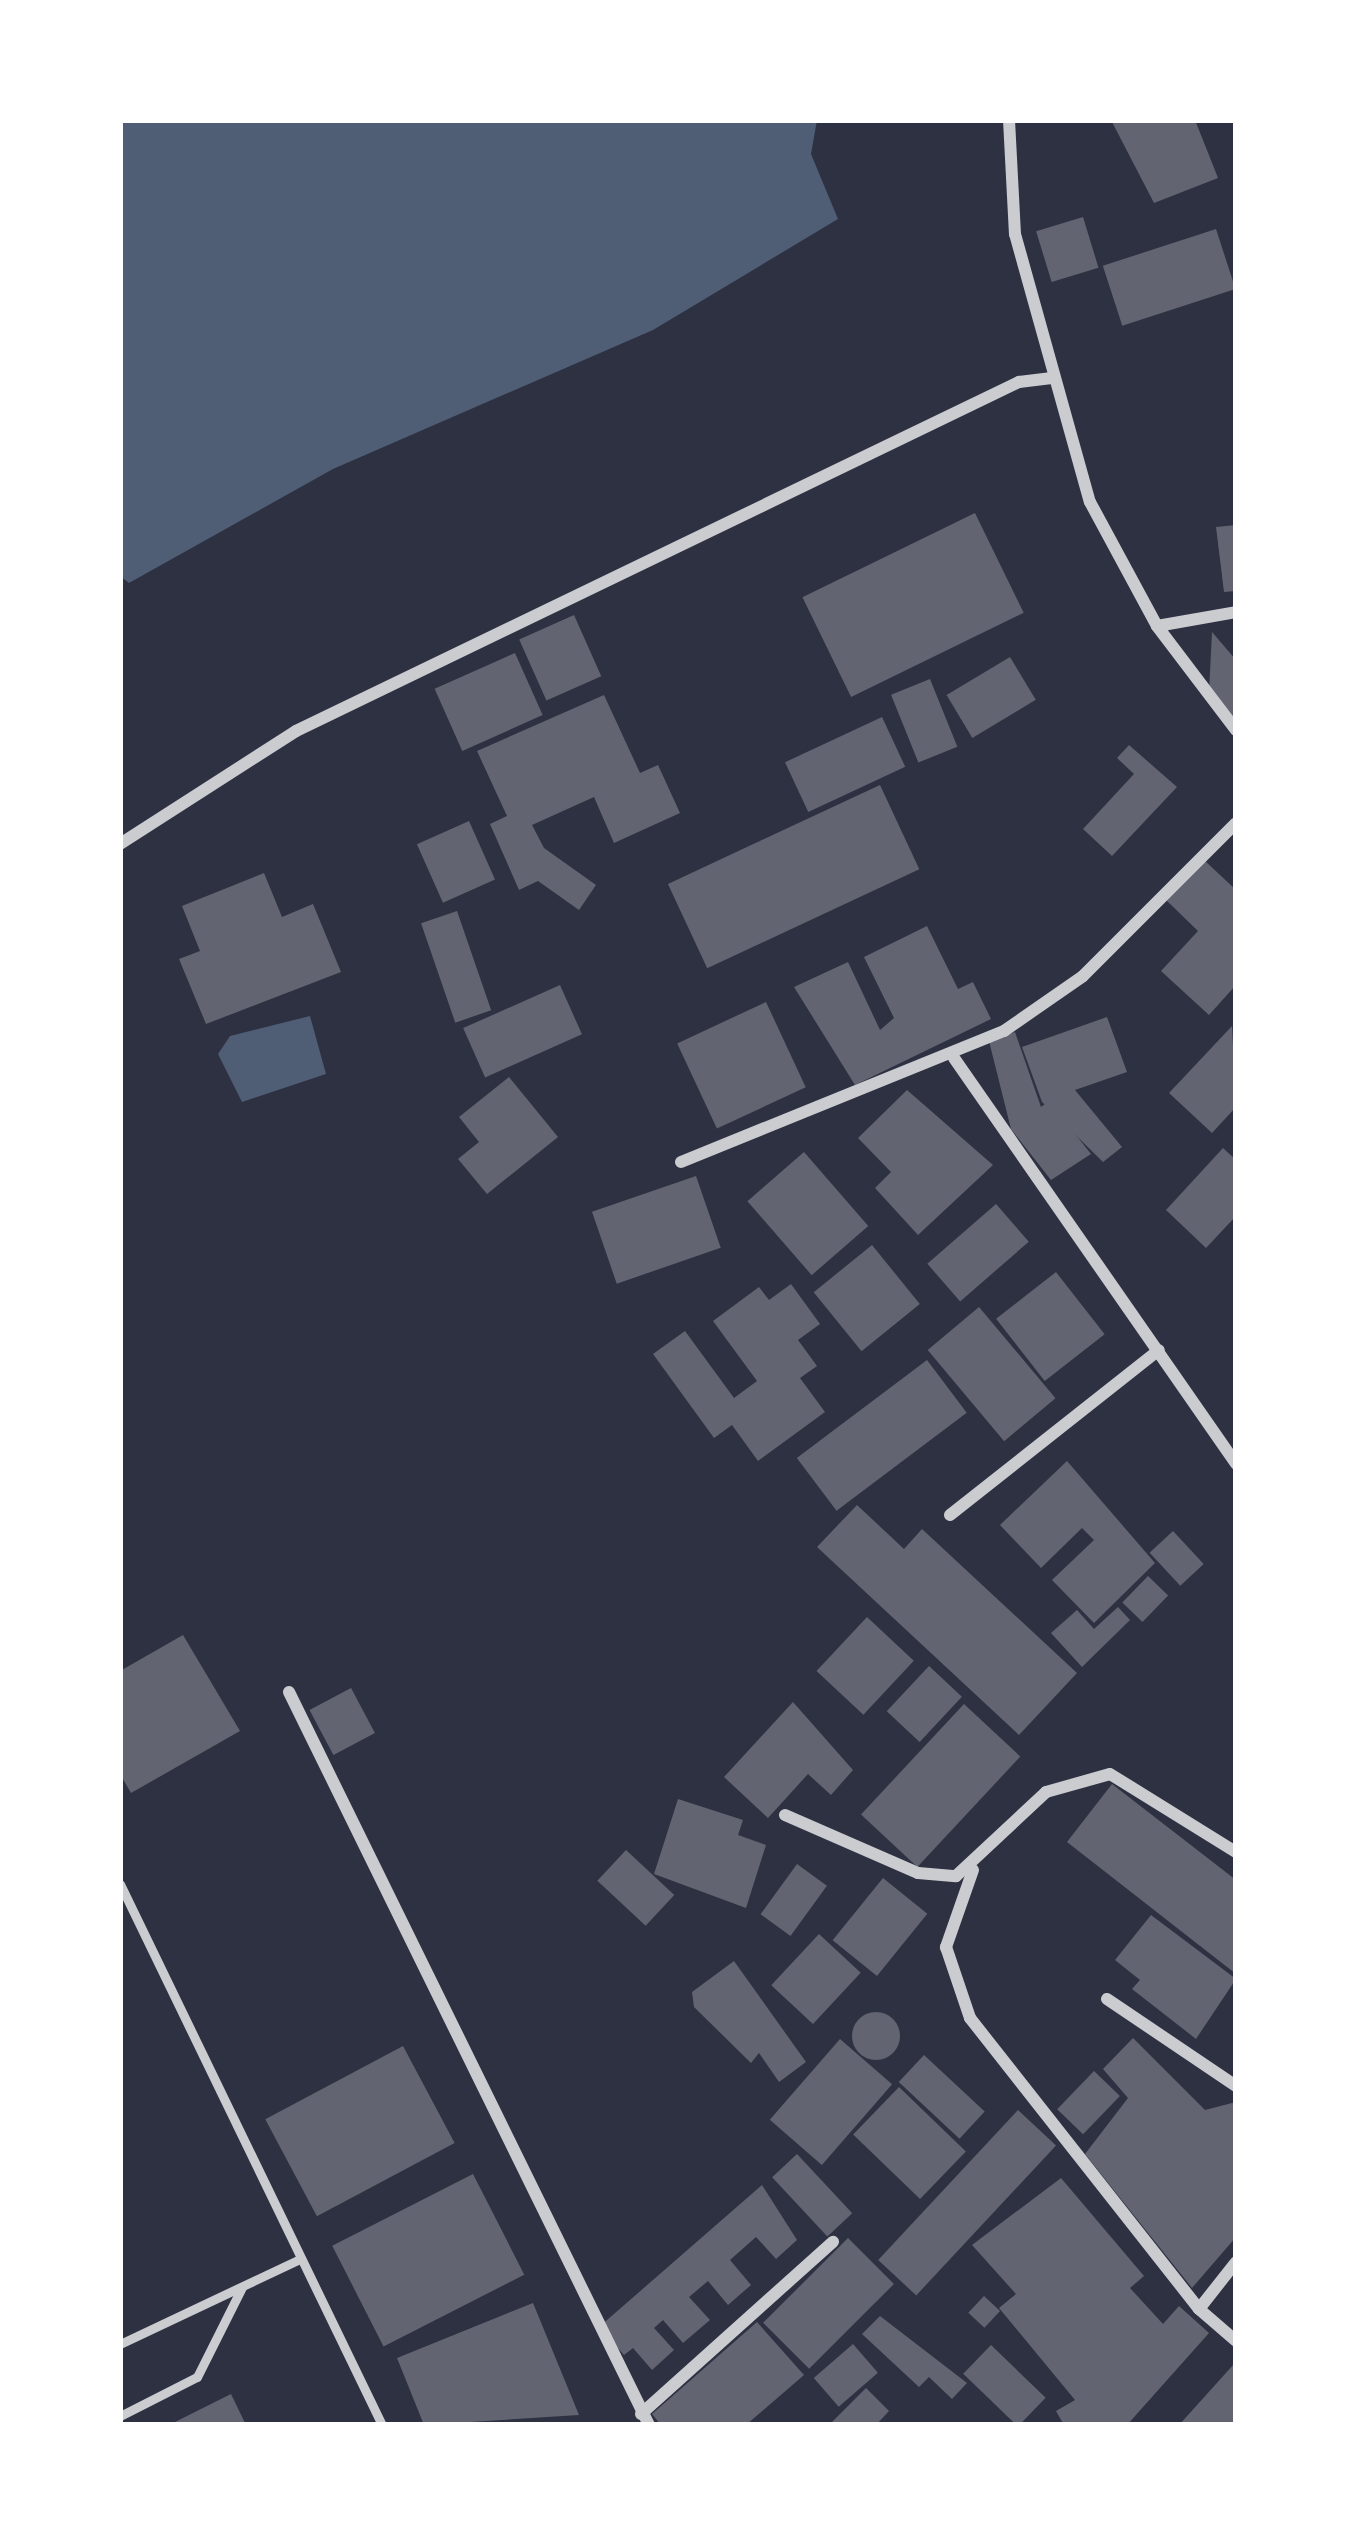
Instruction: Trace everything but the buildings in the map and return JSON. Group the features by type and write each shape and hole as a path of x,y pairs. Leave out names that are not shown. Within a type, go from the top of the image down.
{"street":[{"path":"1009,120 1015,234 1090,502 1156,626 1236,730"},
{"path":"120,844 296,731 1019,382 1052,378"},
{"path":"1156,626 1236,612"},
{"path":"681,1162 954,1058 1083,976 1236,823"},
{"path":"954,1058 1236,1464"},
{"path":"950,1515 1159,1350"},
{"path":"289,1691 645,2419 833,2242"},
{"path":"1234,1847 1130,1781 1089,1773 1046,1792 973,1870 946,1947 947,1977 1198,2309 1236,2341"},
{"path":"784,1815 918,1873 973,1870"},
{"path":"1107,1999 1236,2086"},
{"path":"1198,2309 1236,2262"}],"lane":[{"path":"120,1885 382,2425"},
{"path":"120,2344 300,2260"},
{"path":"120,2416 196,2377 242,2287"}],"water":[{"path":"120,120 817,120 811,154 838,219 653,330 333,469 129,583 120,576"},
{"path":"310,1016 326,1074 242,1102 218,1054 230,1036"}]}
